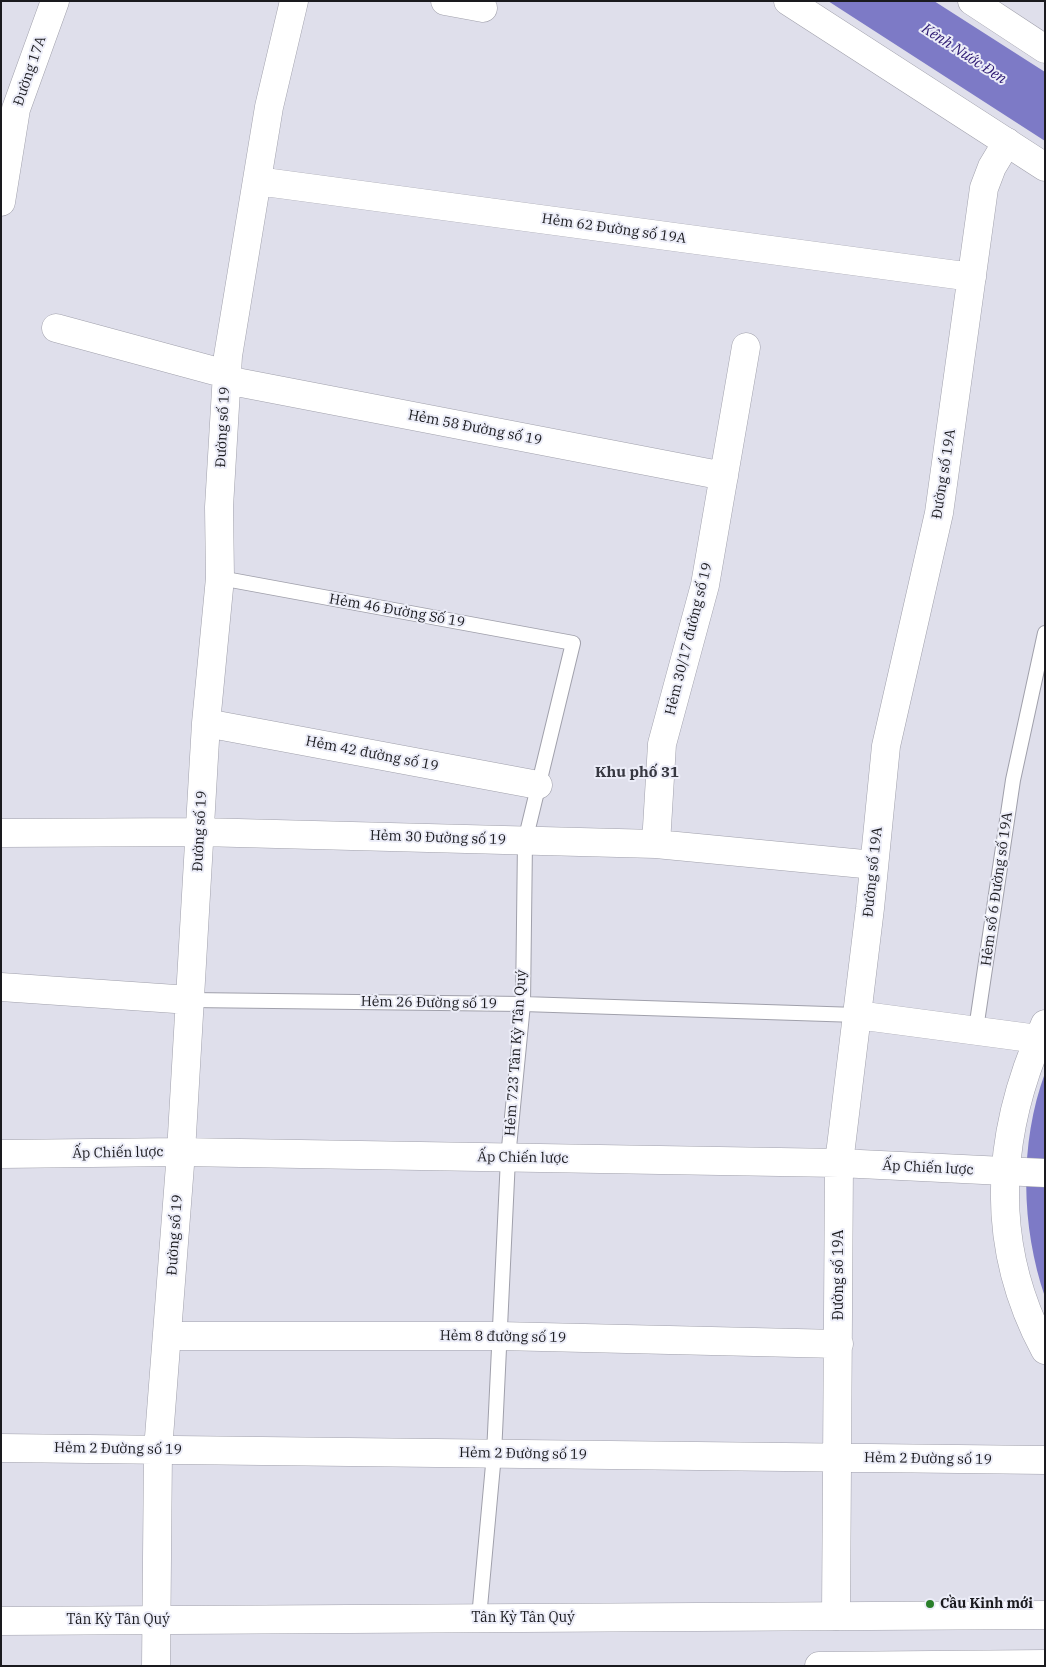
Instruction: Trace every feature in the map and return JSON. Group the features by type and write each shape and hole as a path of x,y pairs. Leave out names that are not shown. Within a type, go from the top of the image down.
{"street":[{"name":"Đường 17A","path":"1,202 16,109 55,1"},
{"name":"Đường số 19","path":"156,1666 158,1450 181,1152 206,723 220,578 219,507 226,377 269,107 294,1"},
{"path":"446,1 483,8"},
{"path":"788,1 1045,167"},
{"path":"972,1 1045,49"},
{"name":"Đường số 19A","path":"836,1616 839,1163 886,746 939,513 984,188 992,167 1007,142"},
{"name":"Hẻm 62 Đường số 19A","path":"257,181 972,277"},
{"name":"Hẻm 58 Đường số 19","path":"56,328 226,377 724,476"},
{"name":"Hẻm 30/17 đường số 19","path":"656,844 662,744 705,585 746,347"},
{"name":"Hẻm 42 đường số 19","path":"206,723 538,785"},
{"name":"Hẻm 30 Đường số 19","path":"1,834 200,832 656,844 874,865"},
{"name":"Hẻm 26 Đường số 19","path":"1,987 190,1000"},
{"path":"857,1015 976,1029 1041,1031 1016,1099 1024,1172 1004,1202 1017,1282 1023,1302 1045,1350"},
{"name":"Ấp Chiến lược","path":"1,1154 181,1152 839,1163 1024,1172"},
{"name":"Hẻm 8 đường số 19","path":"167,1336 499,1336 839,1344"},
{"name":"Hẻm 2 Đường số 19","path":"1,1448 1045,1460"},
{"name":"Tân Kỳ Tân Quý","path":"1,1621 1045,1615"},
{"path":"819,1666 1045,1664"}],"lane":[{"name":"Hẻm 46 Đường Số 19","path":"220,578 573,643"},
{"name":"Hẻm số 6 Đường số 19A","path":"976,1029 1013,780 1045,633"},
{"name":"Hẻm 723 Tân Kỳ Tân Quý","path":"479,1618 494,1454 508,1158 523,1004 525,841 573,643"},
{"name":"Hẻm 26 Đường số 19","path":"190,1000 523,1004 857,1015"}],"water":[{"name":"Kênh Nước Đen","path":"828,1 934,1 1045,72 1045,141"},
{"path":"1045,1073 1045,1297 1031,1242 1026,1185 1027,1156 1031,1128"}],"place":[{"name":"Cầu Kinh mới","path":"930,1604"}],"district":[{"name":"Khu phố 31","path":"637,773"}]}
